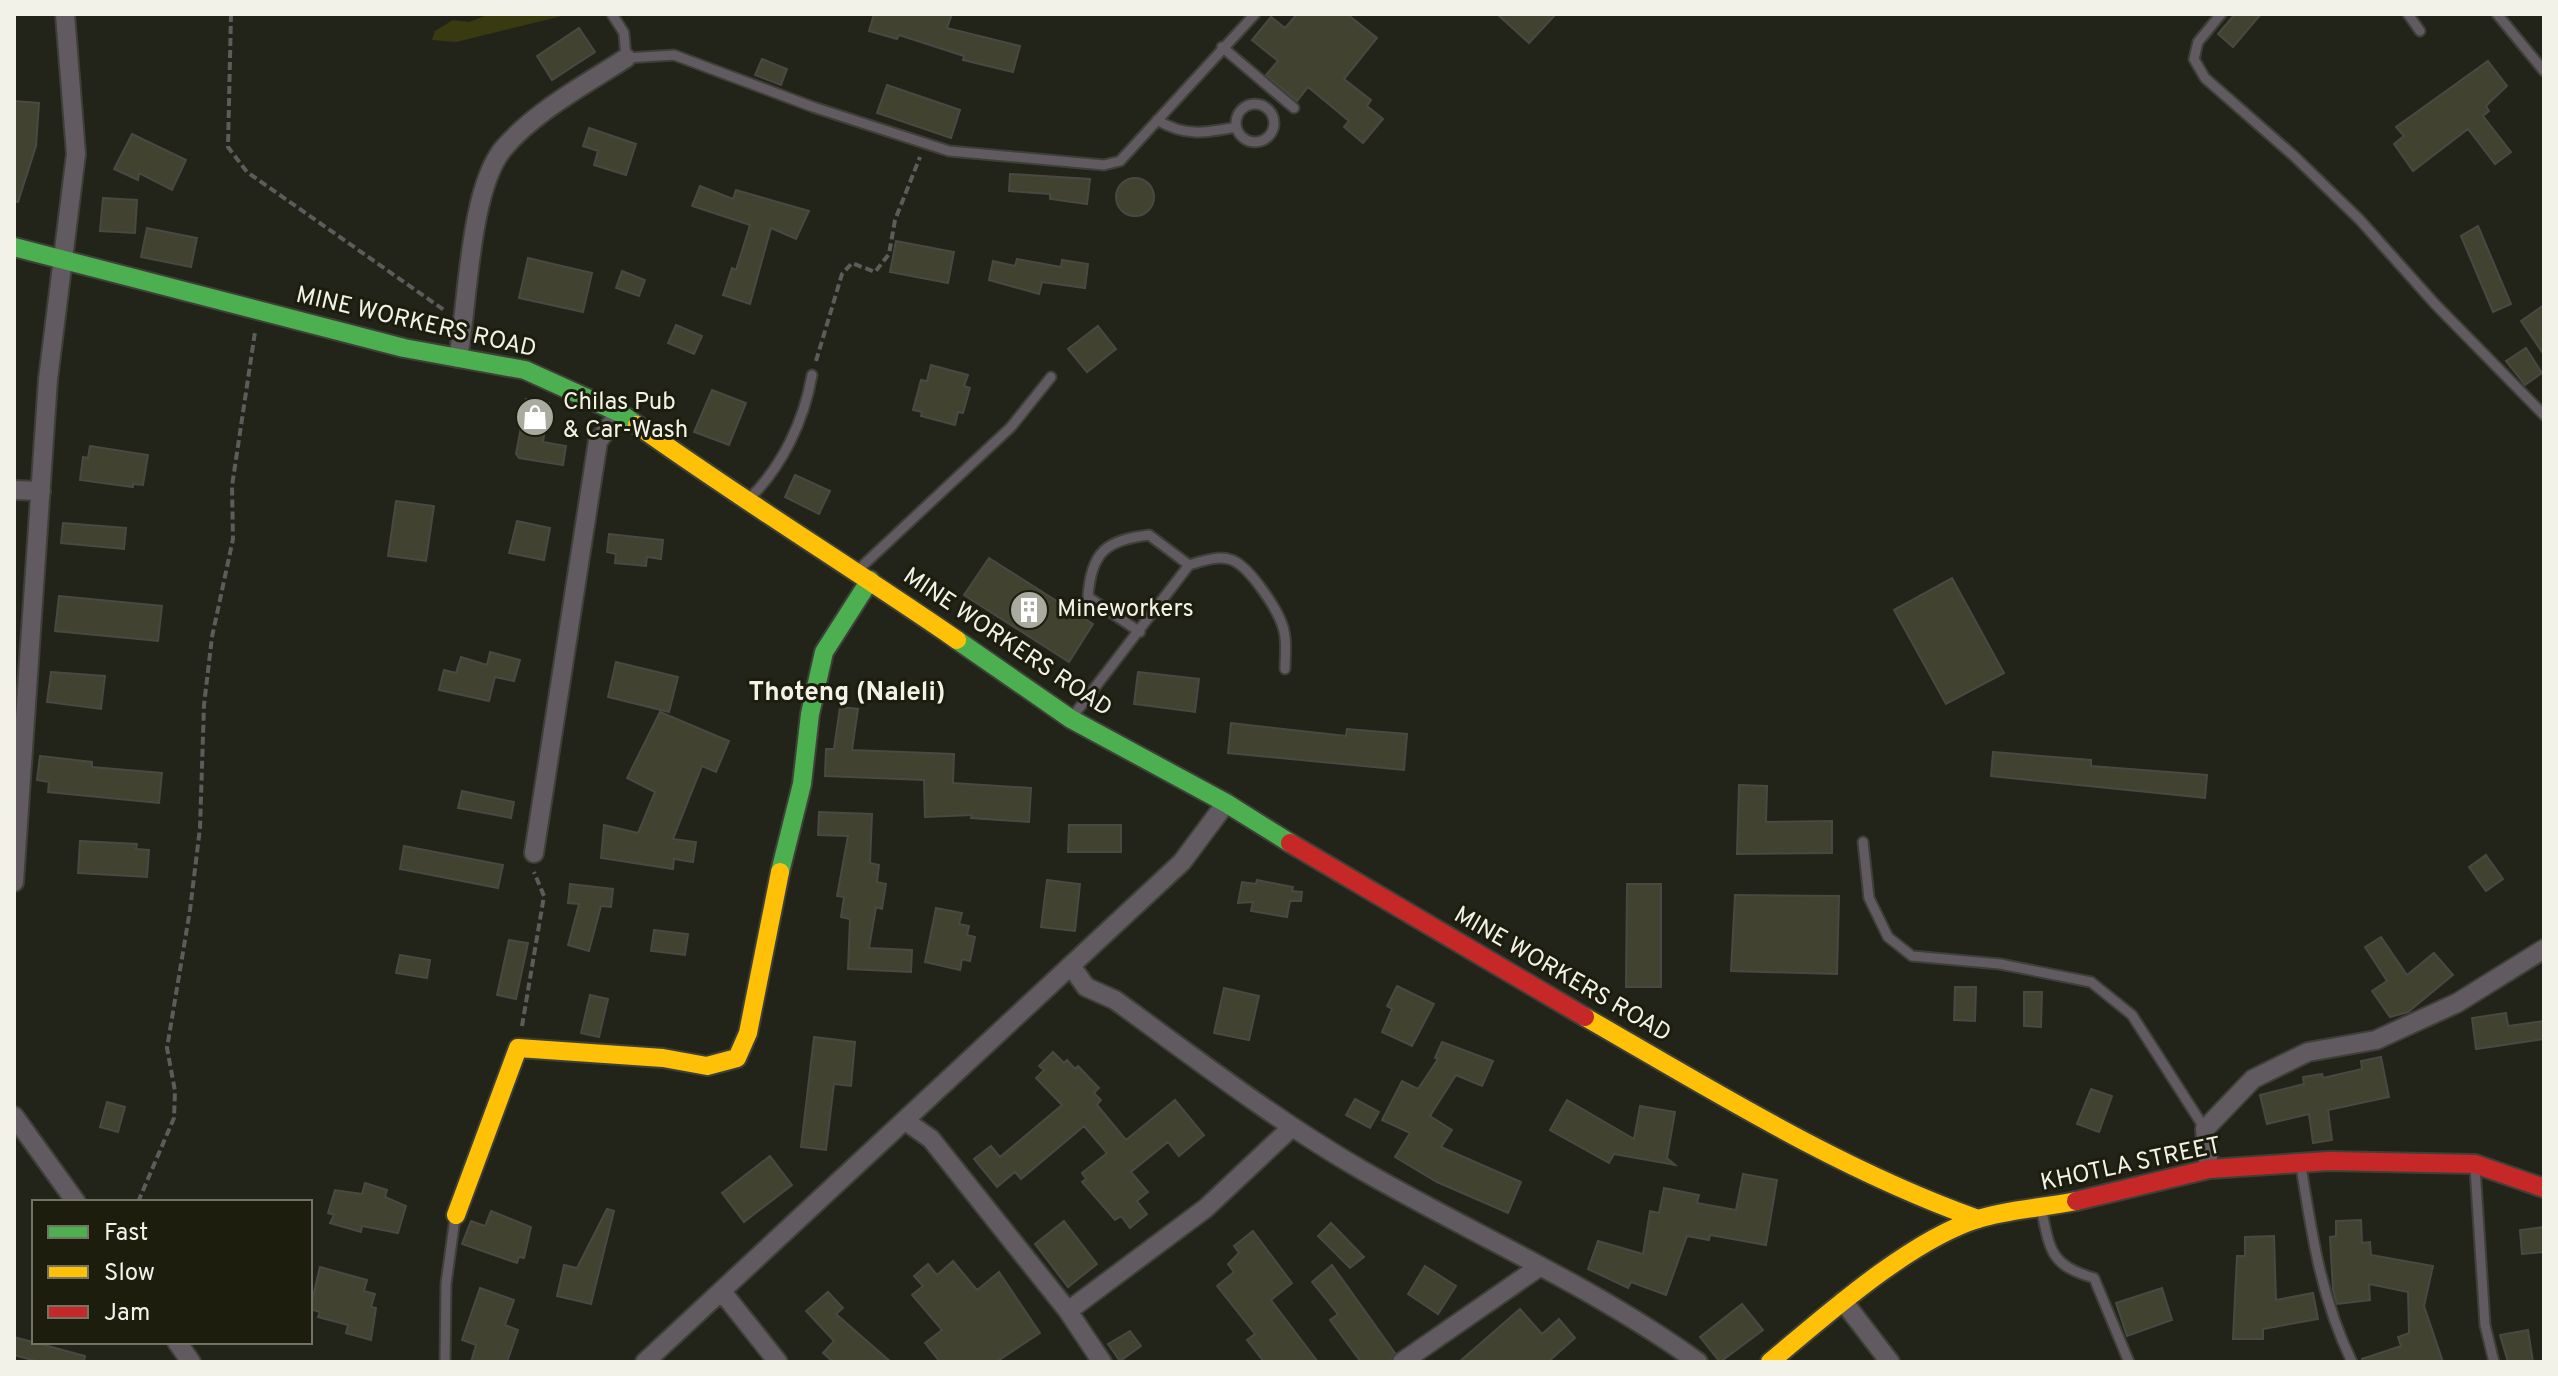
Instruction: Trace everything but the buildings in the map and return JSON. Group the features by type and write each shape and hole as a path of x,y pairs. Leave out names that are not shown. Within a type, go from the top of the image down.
{"street":[{"path":"14,882 41,491 62,258 76,154 65,14"},
{"path":"458,358 466,317 472,251 486,185 501,151 558,103 626,58"},
{"name":"MINE WORKERS ROAD","path":"14,247 458,358 525,370 620,413 746,503 863,576 1071,719 1226,803 1373,894 1761,1118 1930,1202 1978,1219"},
{"path":"534,853 598,441 620,413"},
{"path":"14,490 41,491"},
{"path":"456,1215 518,1048 663,1058 707,1066 737,1058 748,1033 772,924 781,864 802,784 810,714 824,652 863,576"},
{"path":"645,1362 907,1122 1182,862 1226,803"},
{"path":"2209,1169 2205,1129 2253,1079 2308,1052 2376,1040 2457,1003 2544,949"},
{"path":"1071,966 1086,987 1115,1000 1291,1128 1664,1337 1698,1362"},
{"path":"14,1116 75,1200"},
{"path":"907,1122 931,1139 1068,1311 1102,1362"},
{"path":"1068,1311 1206,1208 1291,1128"},
{"name":"KHOTLA STREET","path":"1770,1362 1843,1301 1918,1249 1978,1219 2041,1209 2209,1169 2300,1163 2392,1159 2475,1164 2544,1188"},
{"path":"1402,1362 1539,1267"},
{"path":"723,1293 778,1362"},
{"path":"1843,1301 1890,1362"},
{"path":"178,1344 191,1362"}],"lane":[{"path":"612,14 624,33 626,58 674,55 949,151 1104,165 1120,161 1255,14"},
{"path":"2221,14 2198,42 2194,59 2205,78 2360,220 2435,304 2544,415"},
{"path":"2408,14 2420,31"},
{"path":"2497,14 2544,71"},
{"path":"1222,47 1294,108"},
{"path":"1270,111 1282,98"},
{"path":"1248,105 1263,106 1270,111 1273,126 1264,139 1249,141 1236,127 1238,113 1248,105"},
{"path":"1157,120 1176,132 1189,134 1236,127"},
{"path":"746,503 761,488 788,446 806,406 812,375"},
{"path":"863,576 1011,427 1051,377"},
{"path":"1140,632 1088,597 1089,571 1101,551 1122,538 1149,535 1189,565"},
{"path":"1071,719 1189,565 1217,557 1235,561 1254,578 1284,629 1285,669"},
{"path":"1863,842 1869,898 1888,937 1912,956 2000,964 2091,982 2132,1015 2205,1129"},
{"path":"2300,1163 2317,1261 2331,1318 2352,1362"},
{"path":"2475,1164 2485,1325 2494,1362"},
{"path":"2041,1209 2050,1252 2069,1271 2094,1278 2129,1362"},
{"path":"445,1362 446,1284 456,1215"}],"path":[{"path":"231,14 228,147 247,172 439,308 466,317"},
{"path":"812,375 842,274 852,263 875,272 883,264 889,254 895,220 924,144"},
{"path":"139,1200 174,1118 175,1091 167,1048 200,828 204,705 212,637 233,539 232,486 254,338 255,309"},
{"path":"518,1048 544,896 534,876 534,853"}],"shaded area":[{"path":"490,14 570,14 456,42 432,40 435,31 453,20 469,22"}],"traffic: fast":[{"path":"14,247 404,348 525,370 620,413 637,425"},
{"path":"780,872 802,784 810,714 824,652 870,580"},
{"path":"957,640 1071,719 1226,803 1290,843"}],"traffic: slow":[{"path":"637,425 957,640"},
{"path":"456,1215 518,1048 663,1058 707,1066 737,1058 748,1033 780,872"},
{"path":"1585,1017 1826,1153 1978,1219"},
{"path":"1770,1362 1869,1281 1952,1229 1990,1216 2076,1201"}],"traffic: jam":[{"path":"1290,843 1585,1017"},
{"path":"2076,1201 2209,1169 2329,1161 2475,1164 2544,1188"}],"place":[{"name":"Chilas Pub & Car-Wash","path":"535,417"},
{"name":"Mineworkers","path":"1029,610"}],"district":[{"name":"Thoteng (Naleli)","path":"847,693"}]}
